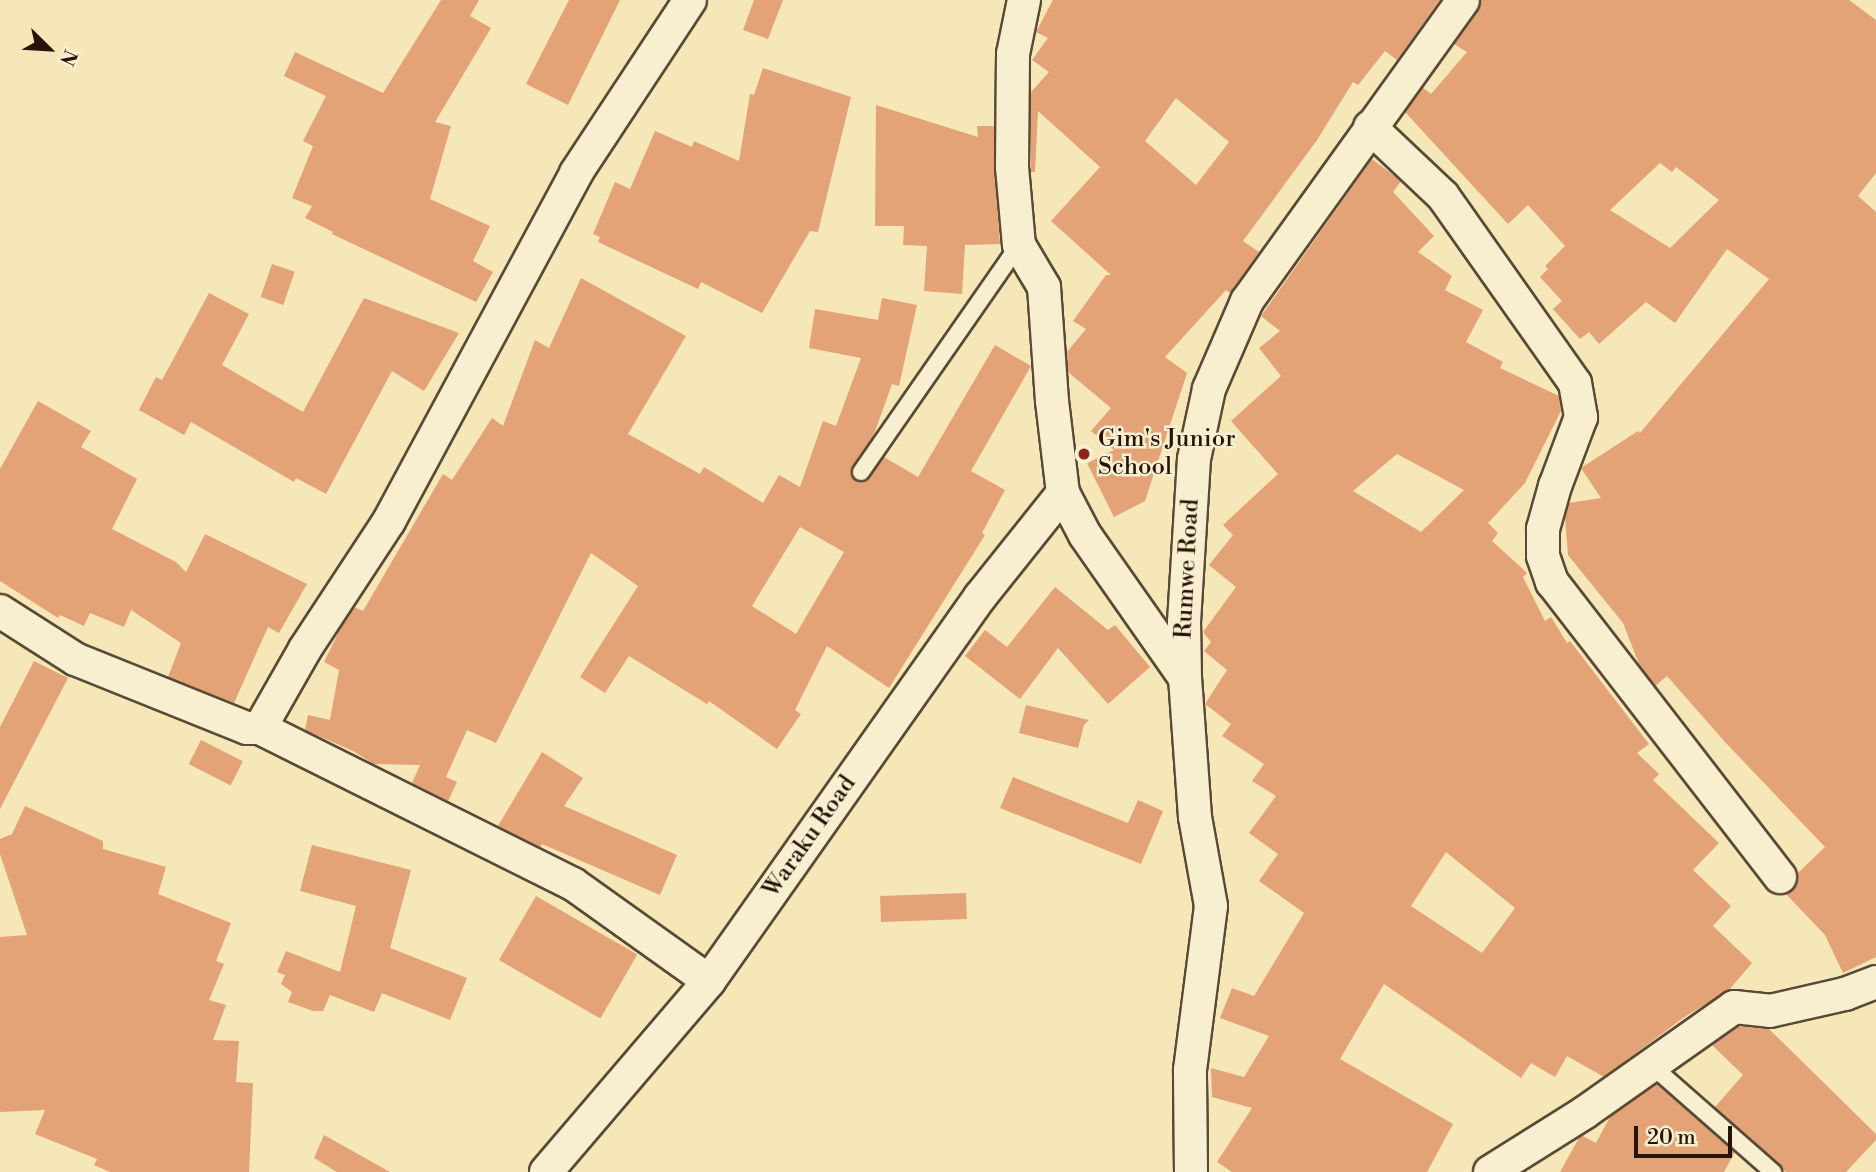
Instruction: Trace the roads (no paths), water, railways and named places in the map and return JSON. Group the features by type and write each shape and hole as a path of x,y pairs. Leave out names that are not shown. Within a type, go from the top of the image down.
{"street":[{"path":"260,728 304,649 389,521 576,173 690,0"},
{"path":"1024,0 1013,54 1012,167 1019,245 1044,287 1052,401 1063,494 1085,535 1185,678"},
{"name":"Rumwe Road","path":"1191,1172 1190,1070 1211,906 1195,817 1185,678 1184,622 1194,459 1209,389 1247,300 1462,0"},
{"path":"1370,127 1443,196 1575,383 1581,417 1555,486 1543,529 1543,556 1552,582 1780,877"},
{"name":"Waraku Road","path":"546,1172 709,981 972,608 1063,494"},
{"path":"0,611 75,659 247,727 260,728 573,884 709,981"},
{"path":"1490,1172 1584,1113 1734,1007 1770,1011 1844,994 1876,982"}],"lane":[{"path":"860,472 1019,245"},
{"path":"1650,1064 1773,1172"}],"place":[{"name":"Gim's Junior School","path":"1084,454"}]}
